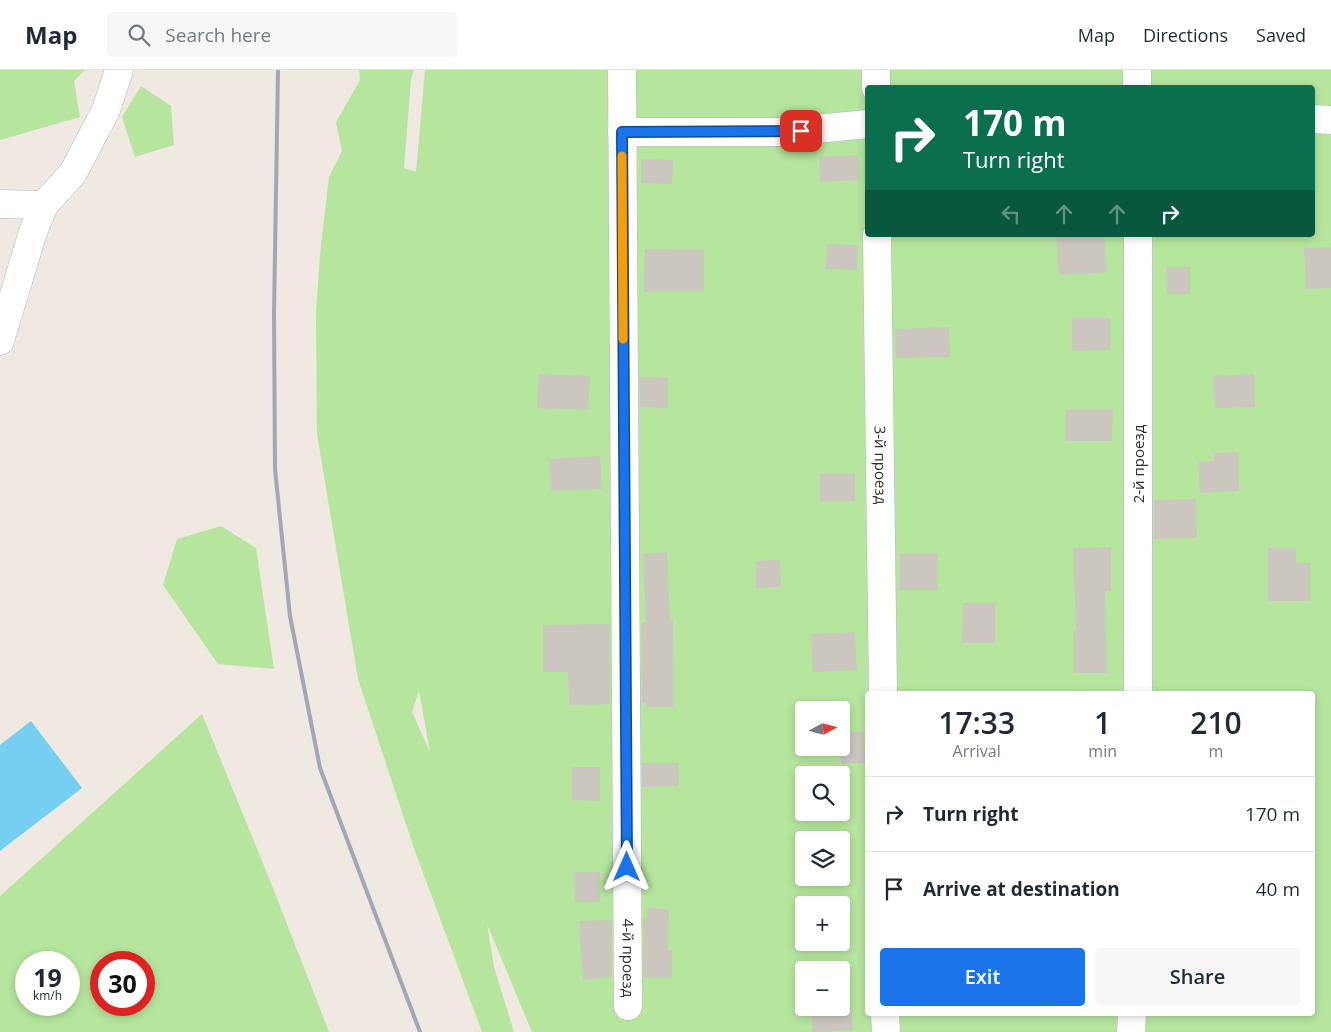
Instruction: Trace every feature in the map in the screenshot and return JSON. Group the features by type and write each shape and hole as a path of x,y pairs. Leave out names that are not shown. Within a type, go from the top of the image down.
{"street":[{"path":"0,341 33,232 44,205 73,173 106,110 119,70"},
{"name":"4-й проезд","path":"622,70 628,1006"},
{"path":"876,70 876,85"},
{"path":"1137,70 1137,85"},
{"path":"1315,119 1331,120"},
{"path":"622,132 784,132 865,124"},
{"path":"0,204 44,205"},
{"name":"3-й проезд","path":"877,237 883,691"},
{"name":"2-й проезд","path":"1138,237 1138,691"},
{"path":"885,1016 886,1032"},
{"path":"1131,1032 1132,1016"}],"green space":[{"path":"0,70 85,70 74,81 80,117 0,140"},
{"path":"359,70 414,70 411,79 404,168 416,172 425,70 1331,70 1331,1032 532,1032 487,924 494,967 514,1032 482,1032 415,851 358,679 317,434 316,312 320,254 329,177 342,151 336,122 360,80","holes":["419,691 430,752 412,712"]},
{"path":"141,86 171,106 174,145 135,157 122,117"},
{"path":"221,526 256,548 274,669 218,664 163,585 177,539"},
{"path":"202,714 329,1032 0,1032 0,896"}],"water":[{"path":"31,721 82,788 0,851 0,745"}],"building":[{"path":"858,155 860,180 820,182 819,157"},
{"path":"641,159 673,160 672,184 641,183"},
{"path":"1056,237 1104,237 1107,272 1059,275"},
{"path":"827,244 858,245 857,270 826,269"},
{"path":"1331,247 1331,288 1306,289 1304,248"},
{"path":"645,249 704,250 704,292 644,292"},
{"path":"1166,267 1190,267 1190,294 1167,294"},
{"path":"1072,318 1110,318 1110,350 1072,351"},
{"path":"949,327 950,357 896,358 895,329"},
{"path":"539,374 590,376 588,410 537,408"},
{"path":"1254,374 1255,407 1215,408 1213,376"},
{"path":"640,377 668,378 668,408 640,407"},
{"path":"1066,410 1113,410 1112,441 1066,441"},
{"path":"1238,452 1239,491 1200,493 1198,462 1214,461 1214,453"},
{"path":"600,456 602,489 551,491 549,459"},
{"path":"820,474 855,474 855,501 820,501"},
{"path":"1196,499 1197,538 1154,539 1154,500"},
{"path":"1111,547 1111,591 1105,591 1107,673 1074,673 1073,630 1076,630 1073,548"},
{"path":"1268,548 1296,548 1296,563 1310,563 1310,601 1268,601"},
{"path":"667,552 670,621 673,620 674,707 646,707 646,703 642,703 641,624 646,622 643,554"},
{"path":"900,554 938,554 938,590 900,590"},
{"path":"780,560 781,587 756,588 756,561"},
{"path":"963,603 995,603 995,643 962,643"},
{"path":"610,624 610,704 569,705 568,672 543,672 543,625"},
{"path":"855,632 857,670 813,672 811,634"},
{"path":"864,732 865,763 841,764 841,756 850,756 850,733"},
{"path":"642,763 678,763 679,786 642,787"},
{"path":"572,767 600,767 600,801 572,800"},
{"path":"574,872 600,872 600,902 575,902"},
{"path":"647,908 669,909 668,950 672,950 672,978 645,978 643,975 643,919 647,919"},
{"path":"612,920 612,977 583,980 579,921"},
{"path":"851,1008 853,1030 813,1032 812,1016 850,1016"}],"railway":[{"path":"278,70 274,314 275,469 290,616 320,768 420,1032"}],"slow traffic":[{"path":"622,156 623,339"}],"route":[{"path":"627,867 622,132 801,131"}]}
